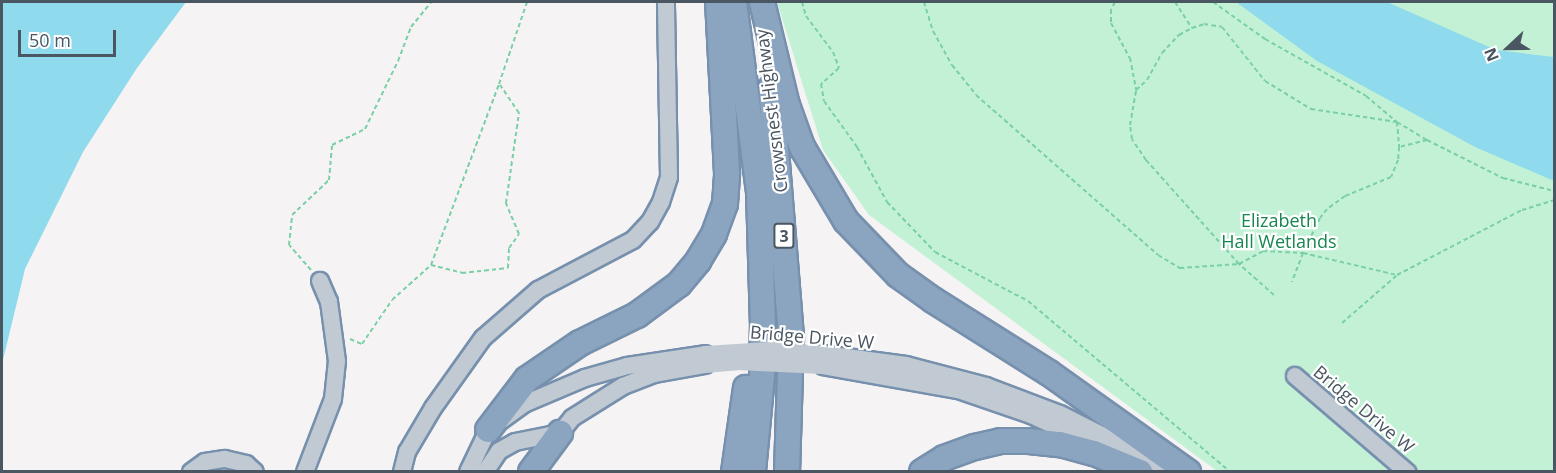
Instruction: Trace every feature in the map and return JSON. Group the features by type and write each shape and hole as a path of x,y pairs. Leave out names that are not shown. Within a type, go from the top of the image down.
{"highway":[{"path":"488,430 505,405 535,373 580,343 637,315 679,284 698,261 714,234 724,204 727,173 718,2"},
{"name":"Crowsnest Highway","path":"734,2 759,192 763,323 762,375 753,471"},
{"name":"Crowsnest Highway","path":"756,2 773,99 786,260 791,339 788,471"},
{"path":"762,2 787,105 802,147 846,221 898,275 933,300 1049,373 1188,471"},
{"path":"734,471 752,337 754,149"},
{"path":"531,471 560,433"},
{"path":"922,471 944,458 1001,441 1060,444 1094,453 1140,471"}],"street":[{"path":"402,471 407,452 433,408 483,338 538,290 633,240 650,222 661,202 669,177 666,2"},
{"path":"305,471 333,399 337,361 330,302 320,281"},
{"name":"Bridge Drive W","path":"468,471 488,430 524,404 585,378 651,361 705,359 770,350 958,390 1042,419 1146,471"},
{"name":"Bridge Drive W","path":"560,433 572,418 623,386 705,359"},
{"name":"Bridge Drive W","path":"823,360 906,365 986,386 1060,414 1175,471"},
{"name":"Bridge Drive W","path":"1295,376 1407,471"},
{"path":"485,471 500,451 515,442 560,433"},
{"path":"191,471 205,462 225,459 246,464 255,471"}],"path":[{"path":"320,281 289,245 292,215 329,180 332,145 365,129 398,61 411,27 431,2"},
{"path":"334,333 362,344 392,300 432,265 527,2"},
{"path":"802,2 806,16 833,52 839,68 821,84 824,101 857,147 887,202 935,252 1028,301 1230,471"},
{"path":"924,2 933,32 947,57 976,95 1158,255 1180,268 1239,264 1263,251 1303,253 1397,275"},
{"path":"1115,2 1111,10 1111,23 1130,58 1136,90 1130,125 1137,149 1239,264 1274,295"},
{"path":"1175,2 1192,28"},
{"path":"1213,2 1265,39 1366,96 1397,122 1427,140 1503,178 1554,191"},
{"path":"1136,90 1147,80 1162,53 1179,36 1204,24 1222,27 1265,81 1311,108 1397,122"},
{"path":"432,265 462,273 508,268 509,248 519,234 506,202 519,113 499,84"},
{"path":"1292,282 1320,218 1327,210 1345,196 1391,177 1398,160 1397,122"},
{"path":"1399,147 1427,140"},
{"path":"1342,323 1397,275 1522,210 1554,200"}],"green space":[{"name":"Elizabeth Hall Wetlands","path":"777,2 1554,2 1554,471 1217,471 869,215 823,150"}],"water":[{"path":"2,2 186,2 137,68 83,152 25,269 2,364"},
{"path":"1236,2 1387,2 1496,50 1554,57 1554,181 1475,147 1317,61"}]}
